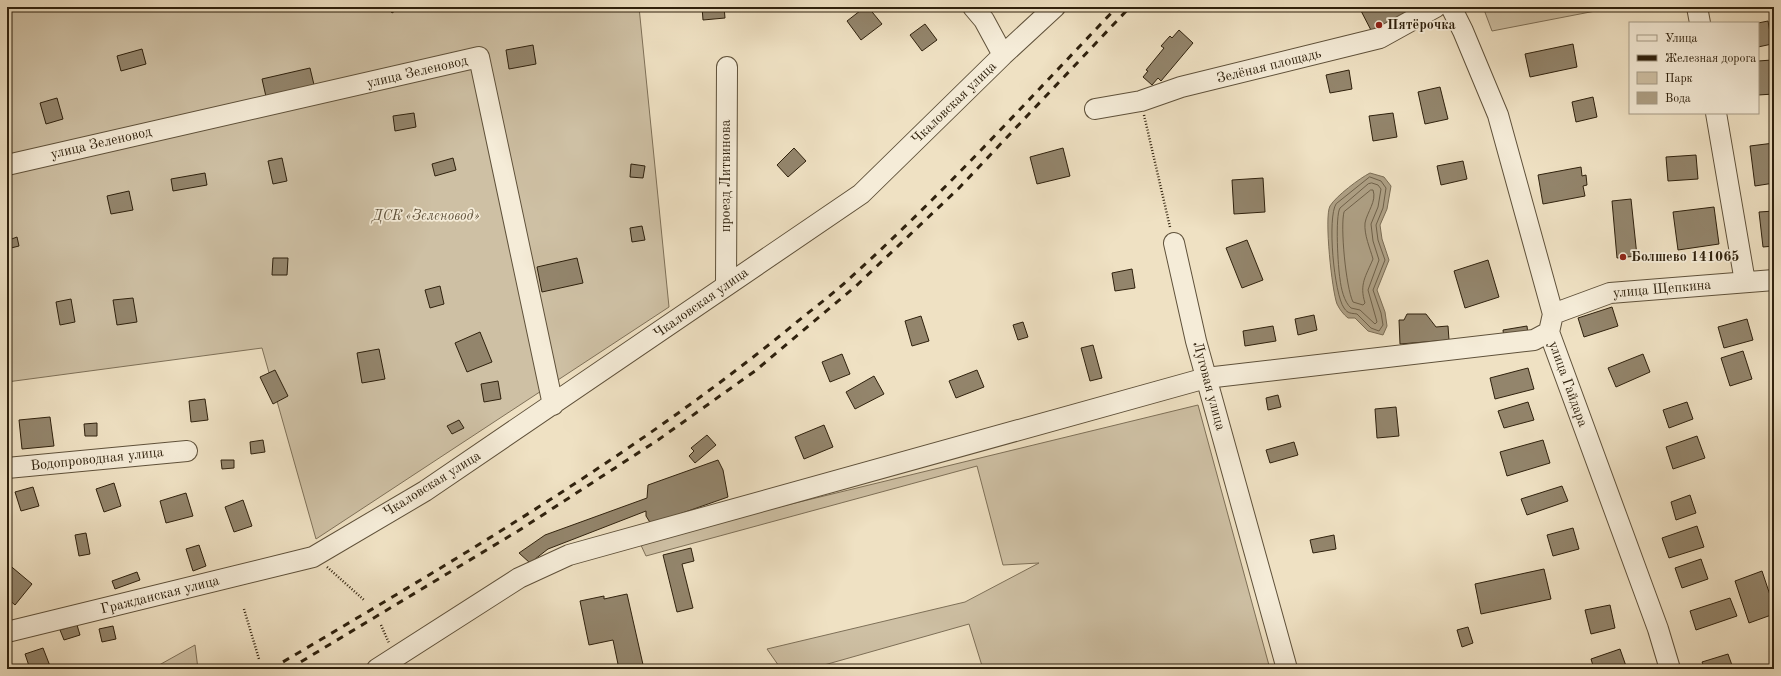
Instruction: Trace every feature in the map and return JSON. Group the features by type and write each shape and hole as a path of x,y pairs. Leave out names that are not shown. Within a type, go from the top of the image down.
{"street":[{"path":"973,7 984,20 1003,55"},
{"name":"Чкаловская улица","path":"314,557 425,491 861,194 1003,55 1055,7"},
{"name":"Зелёная площадь","path":"1095,109 1141,101 1181,87 1380,38 1436,7"},
{"name":"улица Гайдара","path":"1451,7 1463,31 1498,115 1551,323 1658,630 1670,669"},
{"path":"1697,7 1700,22"},
{"name":"улица Зеленовод","path":"7,164 479,57 553,405"},
{"name":"проезд Литвинова","path":"726,286 727,67"},
{"path":"1716,114 1746,282"},
{"name":"Луговая улица","path":"1174,243 1196,341 1287,669"},
{"name":"улица Щепкина","path":"386,666 519,578 569,555 1206,378 1530,340 1551,323 1610,293 1774,280"},
{"name":"Водопроводная улица","path":"7,468 186,451"},
{"name":"Гражданская улица","path":"7,632 314,557"}],"path":[{"path":"1141,101 1174,243"},
{"path":"314,557 364,600"},
{"path":"244,609 259,659"}],"green space":[{"name":"ДСК «Зеленовод»","path":"7,7 639,7 669,307 316,539 262,348 7,382"},
{"path":"1483,7 1616,7 1492,31"},
{"path":"1198,405 1270,669 983,669 969,624 810,669 781,669 767,649 965,602 1039,563 1003,565 977,466 646,556 639,541"},
{"path":"195,645 198,669 152,669"}],"water":[{"path":"1370,173 1384,177 1391,186 1387,209 1380,225 1382,239 1389,260 1377,290 1385,312 1387,326 1383,335 1368,331 1355,318 1348,318 1340,310 1335,297 1329,254 1328,213 1330,206 1337,197"}],"building":[{"path":"388,7 401,7 392,13"},
{"path":"558,7 582,7 559,11"},
{"path":"702,7 724,7 725,18 703,20"},
{"path":"865,7 868,7 882,24 861,40 847,21"},
{"name":"Пятёрочка","path":"1359,7 1405,7 1409,15 1373,34"},
{"path":"1768,21 1772,44 1759,47 1759,23"},
{"path":"925,24 937,40 922,51 910,35"},
{"path":"1179,30 1193,43 1161,81 1158,78 1152,85 1143,77 1148,71 1146,70 1164,48 1161,46 1170,36 1172,38"},
{"path":"1573,44 1577,67 1530,77 1525,54"},
{"path":"533,45 536,64 509,69 506,50"},
{"path":"142,49 146,64 121,71 117,56"},
{"path":"1772,60 1774,94 1759,95 1759,61"},
{"path":"310,68 315,89 267,101 262,79"},
{"path":"1349,70 1352,89 1330,93 1326,75"},
{"path":"1440,87 1448,119 1425,124 1418,92"},
{"path":"1593,97 1597,117 1576,122 1572,102"},
{"path":"57,98 63,119 46,124 40,103"},
{"path":"414,113 416,127 395,131 393,116"},
{"path":"1393,113 1397,137 1373,141 1369,116"},
{"path":"1774,143 1774,183 1755,186 1750,146"},
{"path":"794,148 806,161 788,177 777,165"},
{"path":"1063,148 1070,176 1037,184 1030,157"},
{"path":"1696,155 1698,179 1668,181 1666,157"},
{"path":"282,158 287,181 273,184 268,161"},
{"path":"453,158 456,170 435,176 432,164"},
{"path":"1463,161 1467,179 1441,185 1437,166"},
{"path":"631,164 645,166 643,178 630,177"},
{"path":"1581,167 1582,176 1586,175 1587,185 1583,186 1585,196 1543,204 1538,175"},
{"path":"205,173 207,185 173,191 171,179"},
{"path":"1263,178 1265,212 1234,214 1232,180"},
{"path":"129,191 133,210 111,214 107,196"},
{"path":"1631,199 1637,256 1617,258 1612,201"},
{"path":"1714,207 1719,244 1678,250 1673,212"},
{"path":"1774,211 1774,246 1763,247 1759,212"},
{"path":"642,226 645,240 632,242 630,228"},
{"path":"17,237 19,246 11,248 9,240"},
{"path":"1247,240 1263,280 1242,288 1226,248"},
{"path":"273,258 288,258 287,275 272,275"},
{"path":"577,258 583,283 542,292 537,267"},
{"path":"1488,260 1499,297 1465,308 1454,271"},
{"path":"1132,269 1135,288 1115,291 1112,273"},
{"path":"440,286 444,304 430,308 425,290"},
{"path":"133,298 137,322 117,325 113,300"},
{"path":"71,299 75,322 60,325 56,302"},
{"path":"1612,307 1618,326 1584,337 1578,318"},
{"path":"1407,314 1426,314 1436,327 1448,326 1449,340 1400,344 1399,320 1404,320"},
{"path":"1314,315 1317,330 1298,335 1295,319"},
{"path":"921,316 929,341 912,346 905,321"},
{"path":"1747,319 1753,340 1724,348 1718,327"},
{"path":"1023,322 1028,337 1018,340 1013,325"},
{"path":"1273,326 1276,341 1245,346 1243,331"},
{"path":"1527,326 1528,335 1504,339 1503,330"},
{"path":"480,332 492,362 467,372 455,343"},
{"path":"1093,345 1102,378 1090,381 1081,348"},
{"path":"379,349 385,379 362,383 357,353"},
{"path":"1743,351 1752,379 1730,386 1721,358"},
{"path":"842,354 850,374 830,382 822,362"},
{"path":"1643,354 1650,372 1616,387 1608,368"},
{"path":"1528,368 1534,389 1495,399 1490,378"},
{"path":"275,370 288,396 273,404 260,377"},
{"path":"977,370 984,387 956,398 949,381"},
{"path":"874,376 884,394 855,409 846,392"},
{"path":"498,381 501,399 484,402 481,384"},
{"path":"1278,395 1281,407 1268,410 1266,398"},
{"path":"205,399 208,420 191,422 189,401"},
{"path":"1528,402 1534,420 1504,428 1498,411"},
{"path":"1687,402 1693,419 1669,428 1663,410"},
{"path":"1396,407 1399,436 1377,438 1375,409"},
{"path":"50,417 54,446 22,449 19,420"},
{"path":"459,420 464,428 452,434 447,426"},
{"path":"97,423 97,436 85,436 84,424"},
{"path":"824,425 833,447 804,459 795,437"},
{"path":"707,435 716,445 695,463 689,456 694,451 691,448"},
{"path":"1697,436 1705,458 1673,469 1666,447"},
{"path":"263,440 265,452 251,454 250,442"},
{"path":"1543,440 1550,463 1507,476 1500,452"},
{"path":"1294,442 1298,455 1270,463 1266,450"},
{"path":"221,460 234,460 234,468 222,469"},
{"path":"718,460 723,470 728,497 651,524 646,516 646,511 548,549 530,563 519,553 545,535 647,498 648,485"},
{"path":"114,483 121,506 104,512 96,489"},
{"path":"1562,486 1568,501 1527,515 1521,499"},
{"path":"33,487 39,506 21,511 15,492"},
{"path":"186,493 193,516 166,523 160,501"},
{"path":"1690,495 1696,513 1676,520 1671,502"},
{"path":"243,500 252,526 234,532 225,507"},
{"path":"1697,526 1704,547 1669,558 1662,538"},
{"path":"1573,528 1579,549 1553,556 1547,535"},
{"path":"86,533 90,554 79,556 75,535"},
{"path":"1334,535 1336,549 1313,553 1310,540"},
{"path":"199,545 206,566 193,571 186,549"},
{"path":"691,548 694,561 682,564 693,608 677,612 663,555"},
{"path":"1701,559 1708,579 1682,588 1675,568"},
{"path":"7,563 32,584 15,605 7,598"},
{"path":"1544,569 1551,599 1481,614 1475,584"},
{"path":"1762,571 1774,607 1774,614 1749,623 1735,581"},
{"path":"137,572 140,580 115,589 112,581"},
{"path":"627,594 644,669 619,669 613,640 589,645 580,601 604,596 604,599"},
{"path":"1730,598 1737,616 1696,630 1690,611"},
{"path":"1610,605 1615,628 1591,634 1585,610"},
{"path":"77,625 80,635 64,640 60,630"},
{"path":"113,626 116,639 102,642 99,629"},
{"path":"1468,627 1473,643 1462,647 1457,630"},
{"path":"43,648 50,666 41,669 30,669 25,654"},
{"path":"1620,649 1626,666 1617,669 1594,669 1591,659"},
{"path":"1728,654 1733,668 1705,669 1702,662"}],"railway":[{"path":"271,669 472,549 604,465 731,374 836,290 885,246 953,179 1117,7"},
{"path":"289,669 518,531 658,440 755,371 856,286 959,188 1130,7"}],"place":[{"name":"Пятёрочка","path":"1379,25"},
{"name":"Болшево 141065","path":"1623,257"}]}
